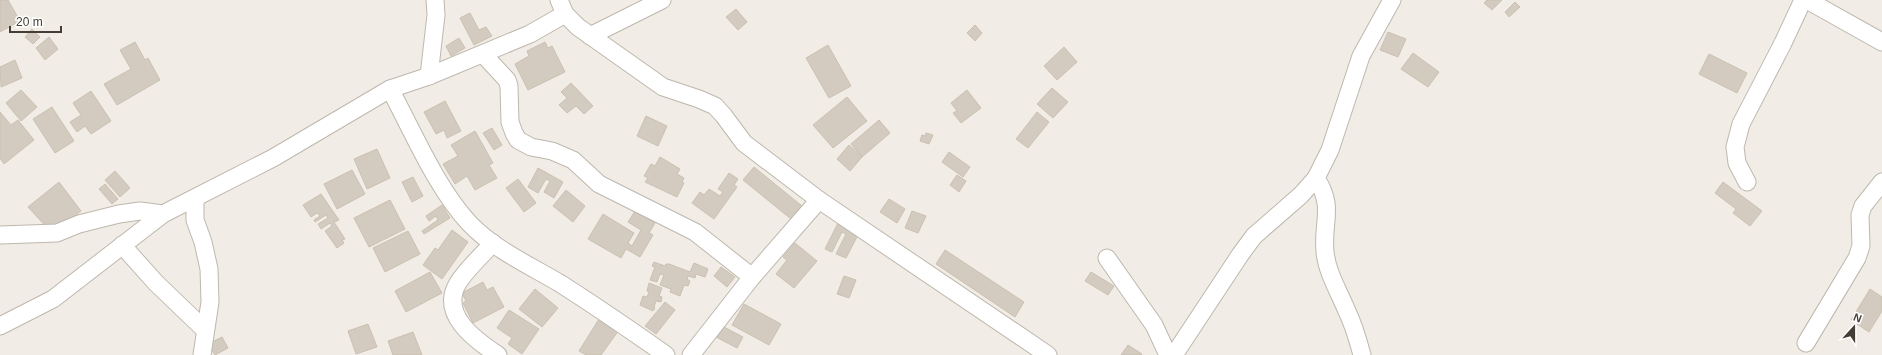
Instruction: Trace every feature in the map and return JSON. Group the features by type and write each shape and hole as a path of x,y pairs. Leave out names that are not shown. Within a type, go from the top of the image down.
{"street":[{"path":"429,76 436,15 435,0"},
{"path":"590,36 662,0"},
{"path":"1174,355 1254,236 1301,195 1316,178 1330,150 1361,56 1392,0"},
{"path":"1747,182 1736,158 1735,147 1741,124 1783,43 1803,0"},
{"path":"1808,0 1882,42"},
{"path":"0,326 53,299 163,214 272,158 390,89 429,76 530,34 562,7 578,27 663,87 715,106 744,143 818,200 1048,355"},
{"path":"483,54 507,80 509,86 510,122 518,140 532,147 552,151 573,160 599,184 615,194 656,212 695,232 752,277"},
{"path":"390,89 437,177 456,207 471,225 493,243 595,306 666,355"},
{"path":"1316,178 1323,189 1327,200 1328,214 1324,251 1328,271 1347,310 1362,355"},
{"path":"1806,342 1857,258 1861,246 1860,215 1863,206 1882,182"},
{"path":"194,199 195,220 203,242 209,269 210,302 202,355"},
{"path":"691,355 752,277 818,200"},
{"path":"0,235 57,233 79,224 119,214 140,211 163,214"},
{"path":"493,243 458,282 452,304 456,316 471,336 498,355"},
{"path":"122,245 156,284 205,330"},
{"path":"1107,258 1154,325 1168,355"}],"building":[{"path":"0,0 8,0 20,21 0,32"},
{"path":"1487,0 1502,0 1492,10 1484,3"},
{"path":"1515,2 1520,7 1509,17 1505,12"},
{"path":"736,9 747,22 738,30 726,17"},
{"path":"470,13 479,30 486,27 492,36 474,45 460,18"},
{"path":"975,25 982,33 975,41 967,33"},
{"path":"32,29 40,37 33,44 25,37"},
{"path":"1388,32 1406,39 1398,57 1380,50"},
{"path":"49,37 58,49 45,60 36,48"},
{"path":"459,38 465,48 451,56 446,46"},
{"path":"135,42 145,60 148,58 160,80 117,105 104,84 131,69 120,50"},
{"path":"545,42 548,48 552,46 565,72 528,90 515,64 529,56 527,51"},
{"path":"828,45 851,86 829,98 806,58"},
{"path":"1064,47 1077,62 1057,80 1044,66"},
{"path":"1413,53 1439,72 1428,87 1401,69"},
{"path":"1709,54 1747,73 1737,93 1699,74"},
{"path":"15,60 22,78 1,87 0,67"},
{"path":"571,83 593,106 584,114 576,106 567,113 559,105 567,98 561,92"},
{"path":"1052,88 1068,102 1053,118 1037,104"},
{"path":"21,90 37,107 21,121 6,103"},
{"path":"967,90 981,108 961,123 953,113 957,111 951,103"},
{"path":"91,91 111,121 91,134 85,126 77,132 70,122 81,115 73,103"},
{"path":"847,97 867,121 833,148 813,125"},
{"path":"445,101 461,131 447,138 444,130 436,134 424,112"},
{"path":"52,107 74,141 55,153 33,119"},
{"path":"0,112 11,125 18,120 34,140 4,164 0,158"},
{"path":"1037,112 1049,122 1028,148 1016,139"},
{"path":"646,116 667,126 658,146 637,136"},
{"path":"879,120 890,133 862,157 851,144"},
{"path":"492,128 502,145 494,150 483,133"},
{"path":"475,131 493,163 489,165 497,178 475,190 467,176 455,184 443,164 458,156 451,145"},
{"path":"926,133 933,135 929,144 920,141 922,135 925,136"},
{"path":"849,145 862,157 850,171 837,159"},
{"path":"377,149 390,178 367,189 354,159"},
{"path":"949,152 970,167 963,177 942,162"},
{"path":"660,157 680,169 677,174 684,178 682,182 684,183 677,197 645,182 648,178 644,176 651,164 655,166"},
{"path":"754,167 802,206 791,219 743,180"},
{"path":"538,168 563,182 554,198 544,192 550,181 546,179 538,193 528,187"},
{"path":"352,170 365,194 337,209 324,184"},
{"path":"115,171 130,188 120,197 105,180"},
{"path":"729,173 738,179 734,185 737,187 714,219 692,203 700,192 704,195 709,189 720,196 723,192 718,189"},
{"path":"957,175 966,181 959,192 950,185"},
{"path":"413,177 423,196 412,202 402,182"},
{"path":"518,179 536,203 524,212 506,188"},
{"path":"59,182 81,211 52,233 28,207"},
{"path":"1723,182 1762,211 1750,226 1733,213 1736,209 1715,193"},
{"path":"105,184 118,199 112,204 99,189"},
{"path":"566,190 585,206 573,222 553,206"},
{"path":"321,194 339,220 334,222 345,239 342,240 344,243 337,248 325,231 332,226 330,223 321,229 318,224 328,218 326,215 315,222 314,220 320,216 317,213 311,217 303,205"},
{"path":"889,199 905,209 897,223 880,212"},
{"path":"390,200 405,229 369,247 354,218"},
{"path":"442,205 450,218 424,234 422,231 438,220 436,216 429,221 426,216"},
{"path":"635,211 655,223 649,233 653,235 640,257 626,249 621,258 588,239 603,214 634,233 628,243 632,246 641,230 628,222"},
{"path":"912,211 926,216 918,233 905,228"},
{"path":"839,221 860,231 846,258 836,254 846,234 842,232 832,252 825,249"},
{"path":"452,230 468,242 442,279 423,265 435,248 438,250"},
{"path":"408,231 420,254 385,272 373,248"},
{"path":"795,243 817,261 794,288 776,274 787,260 783,257"},
{"path":"945,250 1024,302 1015,317 936,264"},
{"path":"654,262 665,266 666,264 669,264 690,272 694,263 708,269 705,277 696,274 695,278 688,276 687,279 690,281 688,286 684,285 680,296 670,292 671,289 660,285 664,275 660,274 657,282 650,280 655,267 652,266"},
{"path":"721,267 735,277 727,287 714,276"},
{"path":"430,272 442,293 406,312 395,291"},
{"path":"1091,272 1114,286 1108,295 1085,281"},
{"path":"844,276 856,280 849,298 837,294"},
{"path":"483,282 487,290 493,287 504,307 473,323 463,303 466,301 462,293"},
{"path":"649,283 662,288 659,296 662,297 661,302 656,301 653,311 640,305 643,296 647,297 649,292 647,291"},
{"path":"535,289 558,308 542,327 519,309"},
{"path":"1870,289 1882,297 1882,311 1869,332 1851,320"},
{"path":"665,302 675,310 656,334 645,326"},
{"path":"744,304 781,324 769,345 732,325"},
{"path":"509,310 539,329 522,354 508,344 512,338 497,328"},
{"path":"599,319 619,330 601,355 586,355 579,351"},
{"path":"368,324 377,347 356,354 348,331"},
{"path":"722,326 743,337 737,348 716,337"},
{"path":"413,332 422,355 393,355 388,341"},
{"path":"222,337 228,348 215,355 208,344"},
{"path":"1128,345 1142,354 1121,355"}]}
